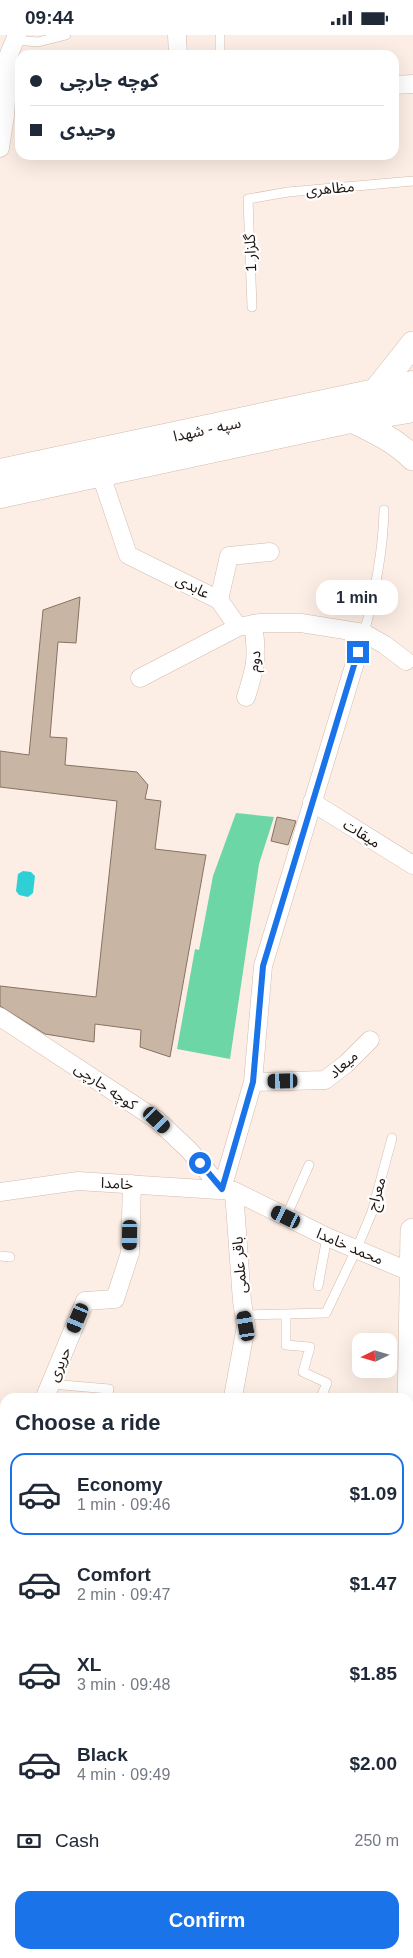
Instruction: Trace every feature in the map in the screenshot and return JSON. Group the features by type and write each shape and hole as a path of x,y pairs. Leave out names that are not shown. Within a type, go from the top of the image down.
{"main road":[{"path":"375,392 413,344"},
{"name":"سپه - شهدا","path":"0,473 413,385"},
{"name":"سپه - شهدا","path":"0,494 413,407"},
{"path":"350,419 378,432 404,449 413,459"},
{"path":"410,1393 413,1231"}],"street":[{"path":"177,35 178,50"},
{"path":"0,148 12,116 9,54 16,38"},
{"path":"399,85 413,84"},
{"name":"عابدی","path":"100,472 128,555 219,600 245,625"},
{"path":"219,600 229,556 270,552"},
{"path":"140,678 245,625 301,623 364,633 385,645 406,661"},
{"name":"دوم","path":"245,625 257,649 255,670 246,697"},
{"path":"228,1190 253,1082 263,966 364,633"},
{"name":"میقات","path":"312,802 413,865"},
{"name":"کوچه جارچی","path":"0,1017 157,1120 228,1190"},
{"name":"میعاد","path":"253,1082 325,1080 346,1064 370,1040"},
{"name":"خامدا","path":"0,1192 78,1181 228,1190"},
{"name":"حریری","path":"48,1391 85,1301 115,1299 130,1253 132,1183"},
{"name":"محمد خامدا","path":"228,1190 327,1237 413,1273"},
{"name":"باقر علمی","path":"228,1190 246,1326 234,1393"}],"lane":[{"path":"16,38 38,42 66,35"},
{"path":"220,37 220,50"},
{"name":"مظاهری","path":"248,199 288,192 413,181"},
{"name":"گلزار 1","path":"248,199 252,307"},
{"path":"364,633 377,576 383,537 384,510"},
{"name":"معراج","path":"286,1314 326,1313 372,1212 392,1138"},
{"path":"286,1217 309,1165"},
{"path":"318,1285 327,1237"},
{"path":"0,1256 10,1257"},
{"path":"244,1315 286,1314 286,1345 310,1347 303,1372 327,1383 323,1393"},
{"path":"48,1391 109,1389 108,1393"}],"green space":[{"path":"236,813 274,817 259,864 230,1059 177,1049 195,949 199,950 213,876"}],"water":[{"path":"23,871 31,872 35,876 33,893 28,897 19,895 16,891 18,874"}],"building":[{"path":"80,597 76,643 58,642 50,737 67,738 65,765 137,772 148,785 145,799 161,801 155,849 206,855 170,1057 140,1047 141,1030 95,1024 94,1042 45,1034 0,1006 0,986 96,997 117,801 0,787 0,751 29,755 43,610"},
{"path":"277,817 296,821 288,845 271,841"}],"route":[{"path":"200,1163 222,1189 253,1082 263,966 358,652"}]}
